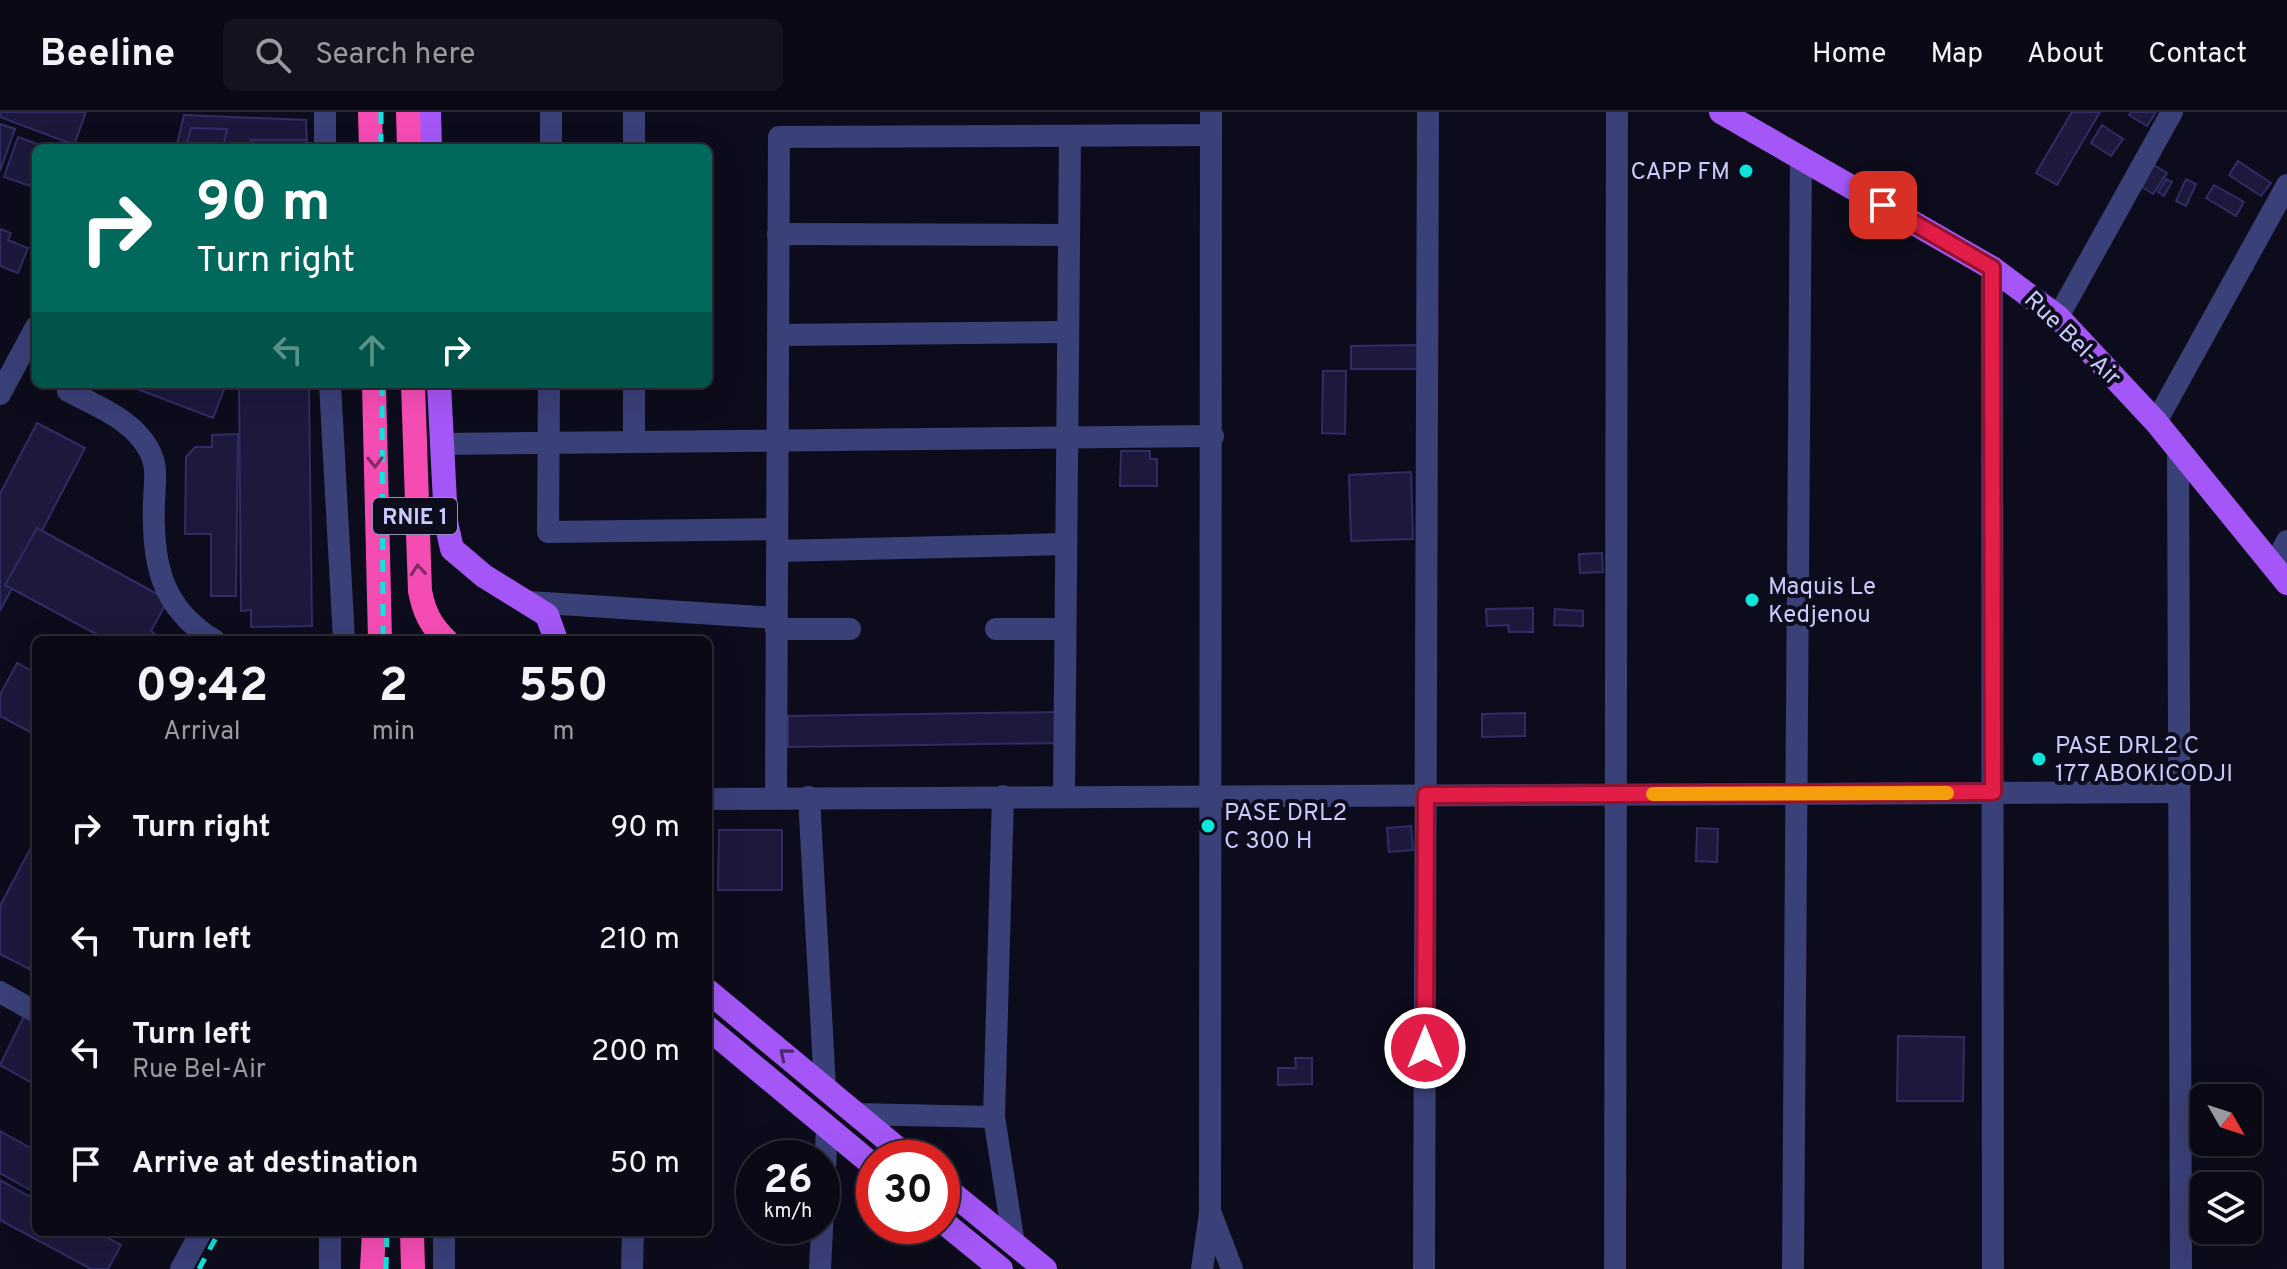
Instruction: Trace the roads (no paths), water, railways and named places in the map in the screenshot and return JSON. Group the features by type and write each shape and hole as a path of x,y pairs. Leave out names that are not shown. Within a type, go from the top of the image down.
{"highway":[{"path":"370,112 371,144"},
{"path":"408,112 409,144"},
{"name":"RNIE 1","path":"374,388 380,636"},
{"name":"RNIE 1","path":"413,388 420,591 429,620 443,636"},
{"path":"372,1269 374,1236"},
{"path":"412,1236 413,1269"}],"main road":[{"path":"429,112 430,144"},
{"name":"Rue Bel-Air","path":"1721,112 1992,268 2058,317 2156,422 2281,574"},
{"path":"439,388 446,522 452,549 484,576 538,609 554,636"},
{"path":"538,609 546,636"},
{"path":"712,994 887,1140"},
{"path":"712,1031 856,1151"},
{"path":"960,1200 1045,1269"},
{"path":"960,1236 1001,1269"}],"street":[{"path":"325,112 325,144"},
{"path":"551,112 551,144"},
{"path":"634,112 634,144"},
{"path":"1202,1269 1210,1213 1213,796 1211,112"},
{"path":"1424,1269 1428,112"},
{"path":"1615,1269 1617,112"},
{"path":"2058,317 2172,112"},
{"path":"776,797 779,137 1211,135"},
{"path":"1064,796 1070,136"},
{"path":"1793,1269 1801,157"},
{"path":"2156,422 2287,185"},
{"path":"778,234 1069,235"},
{"path":"1992,268 1993,1269"},
{"path":"778,335 1068,332"},
{"path":"0,394 32,334"},
{"path":"330,388 344,636"},
{"path":"549,388 548,532 777,540 1066,544"},
{"path":"634,388 634,441"},
{"path":"68,391 124,422 144,443 157,466 153,547 156,568 185,616 209,636"},
{"path":"442,444 1213,436"},
{"path":"2178,449 2181,1269"},
{"path":"2281,574 2287,541"},
{"path":"538,609 850,629"},
{"path":"996,629 1065,629"},
{"path":"712,799 2179,792"},
{"path":"1003,796 994,1117 1014,1244"},
{"path":"809,797 825,1087"},
{"path":"0,992 32,1010"},
{"path":"855,1114 994,1117"},
{"path":"820,1269 827,1128"},
{"path":"1210,1213 1232,1269"},
{"path":"181,1269 199,1236"},
{"path":"330,1236 330,1269"},
{"path":"444,1236 444,1269"},
{"path":"632,1269 633,1236"}],"railway":[{"path":"381,112 381,144"},
{"path":"382,388 383,636"},
{"path":"199,1269 217,1236"},
{"path":"386,1269 387,1236"}],"place":[{"name":"CAPP FM","path":"1746,171"},
{"name":"Maquis Le Kedjenou","path":"1752,600"},
{"name":"PASE DRL2 C 177 ABOKICODJI","path":"2039,759"},
{"name":"PASE DRL2 C 300 H","path":"1208,826"}]}
